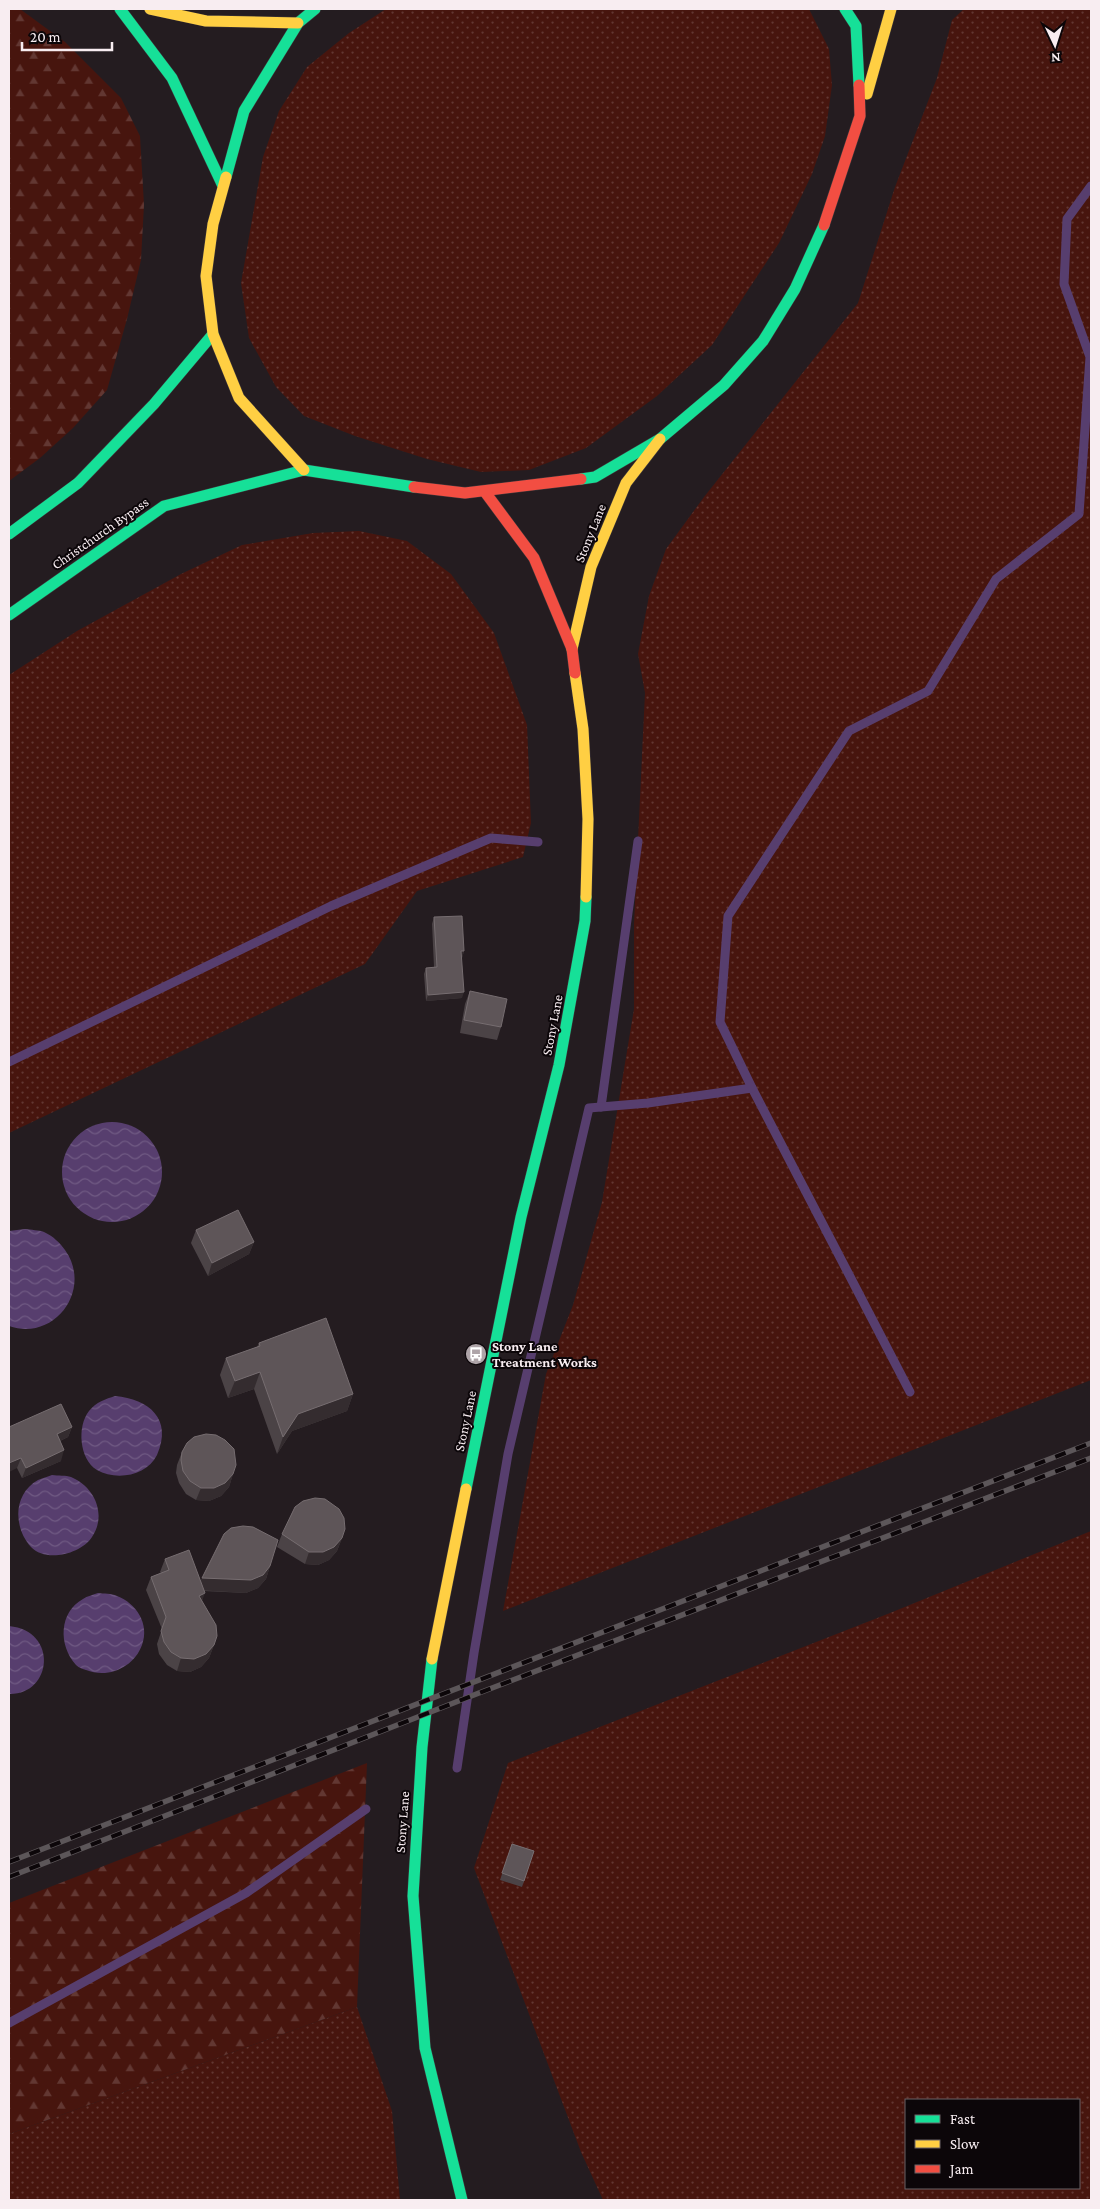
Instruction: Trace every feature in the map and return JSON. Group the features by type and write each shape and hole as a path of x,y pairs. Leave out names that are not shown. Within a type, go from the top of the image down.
{"main road":[{"path":"120,9 172,78 222,184"},
{"path":"150,9 206,22 298,23"},
{"path":"315,9 298,23 244,111 222,184 213,224 206,276 213,334 239,398 304,470 358,476 404,486 465,493 595,477 660,439 724,385 763,342 795,289 823,230 860,116 891,9"},
{"path":"845,9 856,26 860,116"},
{"path":"9,534 78,483 154,404 213,334"},
{"name":"Stony Lane","path":"572,649 591,568 626,484 660,439"},
{"name":"Christchurch Bypass","path":"9,615 164,506 304,470"},
{"name":"Stony Lane","path":"462,2200 425,2048 413,1896 422,1747 434,1645 522,1217 559,1065 585,921 588,819 582,729 572,649 534,558 485,492"}],"green space":[{"path":"9,9 20,9 65,42 121,98 140,136 144,205 141,260 107,390 73,428 40,458 9,481"},
{"path":"386,9 809,9 829,49 832,85 825,136 812,174 779,243 712,345 657,396 586,448 529,470 481,472 427,459 355,436 304,416 276,387 249,338 241,283 263,157 279,111 307,67 349,33"},
{"path":"964,9 1091,9 1091,1380 503,1611 546,1374 573,1305 602,1202 634,1009 634,924 645,693 638,654 649,596 666,549 704,497 858,303 895,187 937,78 952,20"},
{"path":"359,531 407,541 451,574 494,633 527,725 531,823 523,857 417,891 365,964 9,1133 9,675 77,631 181,574 242,545 313,533"},
{"path":"1091,1531 1091,2200 603,2200 581,2152 474,1868 508,1763 890,1613"},
{"path":"367,1763 357,2007 9,2134 9,1903"},
{"path":"357,2007 392,2111 400,2200 9,2200 9,2134"}],"water":[{"path":"112,1122 131,1126 147,1137 158,1153 162,1172 158,1191 147,1207 131,1218 112,1222 93,1218 77,1207 66,1191 62,1172 66,1153 77,1137 93,1126"},
{"path":"25,1229 44,1232 59,1242 73,1265 75,1281 72,1295 65,1309 54,1319 41,1326 26,1329 9,1326 9,1231"},
{"path":"115,1396 138,1401 147,1406 160,1421 162,1431 157,1455 152,1462 139,1472 122,1476 105,1473 91,1465 86,1458 82,1442 83,1425 89,1411 101,1401"},
{"path":"52,1475 69,1476 87,1488 96,1502 98,1520 92,1537 80,1548 63,1554 45,1555 37,1552 25,1539 21,1530 18,1511 20,1502 30,1486 38,1480"},
{"path":"98,1593 115,1595 124,1599 140,1615 143,1622 144,1637 138,1653 127,1665 112,1672 95,1672 77,1666 70,1657 64,1639 65,1620 69,1612 83,1599"},
{"path":"9,1626 25,1630 36,1639 42,1650 44,1662 41,1674 34,1684 23,1692 9,1694"}],"building":[{"path":"462,916 464,951 461,951 464,992 428,995 426,968 437,967 434,917"},
{"path":"470,991 507,999 501,1027 464,1020"},
{"path":"238,1210 254,1242 212,1263 196,1230"},
{"path":"326,1318 353,1394 298,1414 283,1437 260,1372 235,1381 226,1358 260,1346 259,1343"},
{"path":"61,1404 72,1427 57,1434 64,1450 26,1468 21,1458 9,1463 9,1427"},
{"path":"206,1434 216,1435 225,1440 234,1449 236,1465 233,1474 225,1483 214,1488 201,1488 190,1481 183,1471 181,1460 182,1452 187,1443 194,1437"},
{"path":"315,1498 325,1499 339,1509 344,1518 345,1529 342,1538 334,1547 323,1552 309,1552 282,1534 295,1507 303,1501"},
{"path":"253,1527 278,1540 270,1566 263,1575 251,1580 202,1578 224,1534 231,1528"},
{"path":"189,1550 205,1593 199,1596 216,1625 217,1636 214,1645 206,1654 194,1659 181,1658 171,1652 164,1642 161,1631 166,1617 151,1577 169,1570 165,1559"},
{"path":"512,1844 534,1851 524,1881 502,1873"}],"waterway":[{"path":"457,1768 474,1653 508,1454 589,1108 648,1103 752,1088 720,1022 728,916 849,731 928,691 996,579 1079,514 1090,357 1064,284 1067,219 1091,186"},
{"path":"9,1062 331,906 491,838 538,842"},
{"path":"601,1107 638,841"},
{"path":"752,1088 910,1392"},
{"path":"9,2023 246,1893 366,1809"}],"railway":[{"path":"9,1862 1091,1443"},
{"path":"9,1877 479,1693 1091,1458"}],"traffic: fast":[{"path":"120,9 172,78 222,184"},
{"path":"226,177 244,111 298,23 315,9"},
{"path":"845,9 856,26 859,85"},
{"path":"581,479 595,477 660,439 724,385 763,341 795,289 824,225"},
{"path":"9,534 78,483 154,404 213,334"},
{"path":"9,615 164,506 304,470 414,487"},
{"path":"466,1489 521,1217 559,1065 585,921 586,897"},
{"path":"432,1659 422,1747 413,1896 425,2048 462,2200"}],"traffic: slow":[{"path":"150,9 206,21 298,23"},
{"path":"867,94 891,9"},
{"path":"226,177 213,224 206,276 213,334 239,398 304,470"},
{"path":"572,649 591,567 626,483 660,439"},
{"path":"575,673 583,729 588,819 586,897"},
{"path":"432,1659 466,1489"}],"traffic: jam":[{"path":"824,225 860,116 859,85"},
{"path":"414,487 465,493 581,479"},
{"path":"485,492 534,558 572,649 575,673"}],"place":[{"name":"Stony Lane Treatment Works","path":"476,1354"}]}
